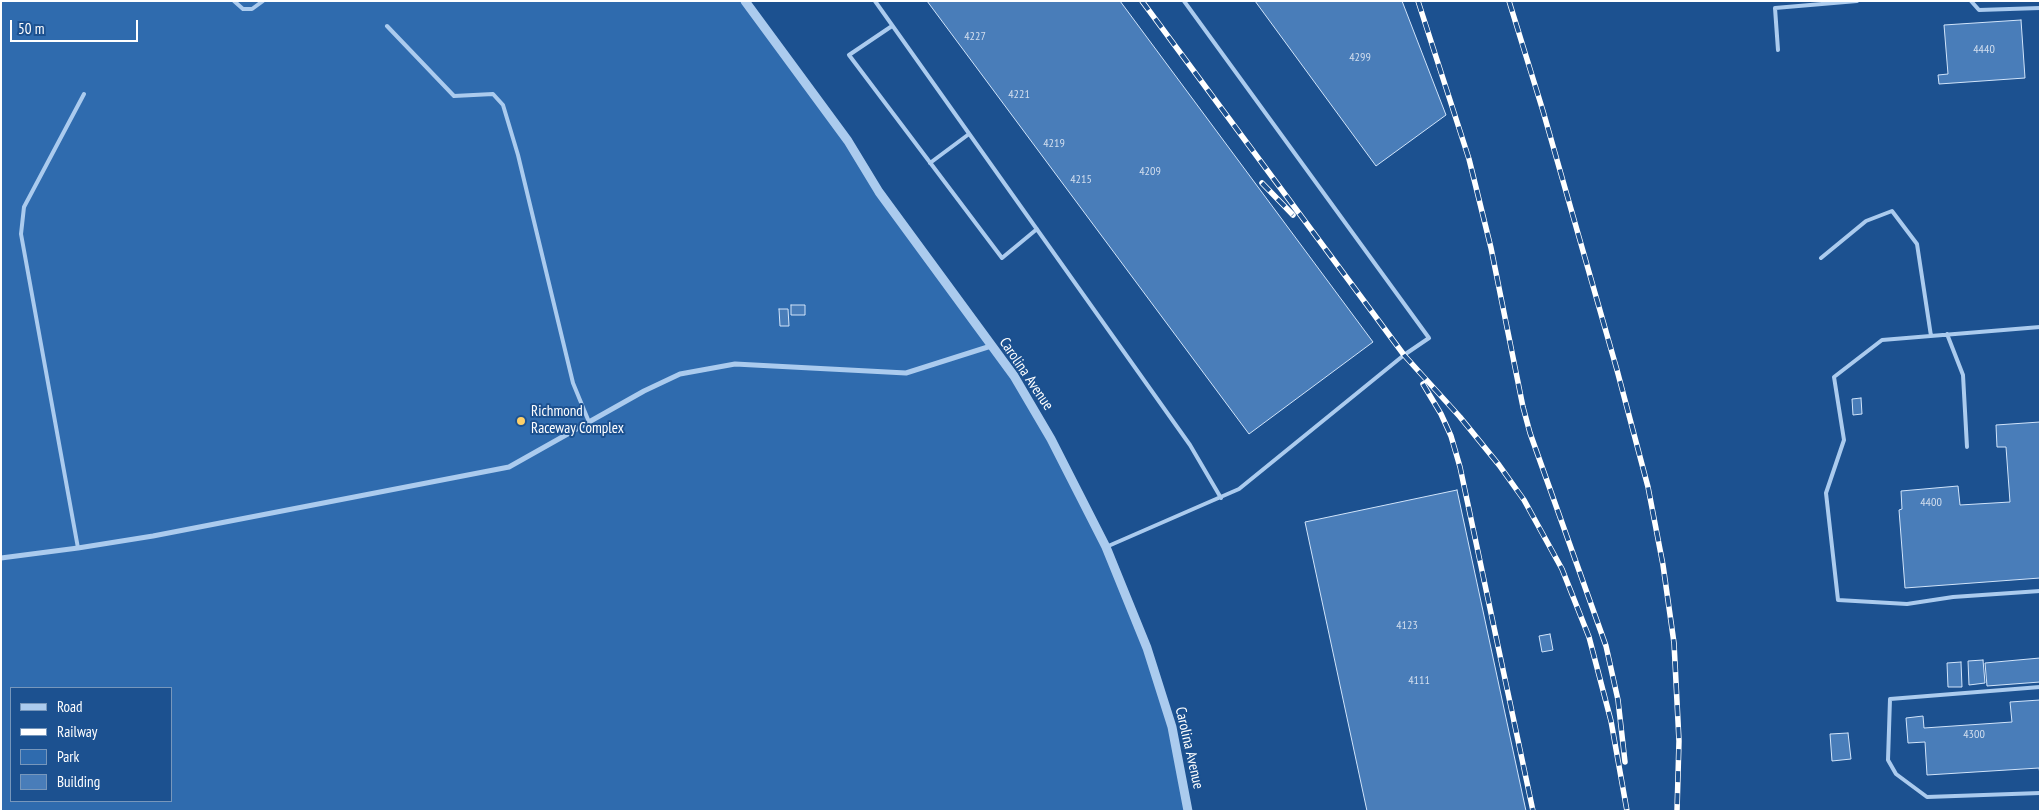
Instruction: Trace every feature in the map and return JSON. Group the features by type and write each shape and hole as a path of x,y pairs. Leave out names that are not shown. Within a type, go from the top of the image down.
{"street":[{"name":"Carolina Avenue","path":"745,1 848,141 879,192 1032,404 1069,472 1106,547 1147,648 1172,727 1188,811"},
{"path":"1,558 153,536 509,467 644,391 680,374 735,364 906,372 991,346"}],"lane":[{"path":"234,1 243,9 252,10 263,1"},
{"path":"875,1 1190,445 1220,498"},
{"path":"1106,547 1239,489 1404,355 1430,338 1184,1"},
{"path":"1778,50 1775,8 1857,1"},
{"path":"1971,1 1980,10 2040,8"},
{"path":"387,26 454,96 493,94 503,105 518,155 573,383 589,422"},
{"path":"892,26 849,55 1002,258 1037,229"},
{"path":"78,548 21,234 24,206 84,94"},
{"path":"930,163 970,134"},
{"path":"1821,258 1866,221 1892,212 1917,244 1931,336"},
{"path":"2040,326 1882,340 1834,377 1844,440 1826,493 1838,600 1907,604 1953,597 2040,591"},
{"path":"1947,334 1963,375 1967,448"},
{"path":"2040,687 1890,699 1888,760 1896,774 1927,796 2040,793"}],"green space":[{"name":"Richmond Raceway Complex","path":"1,1 745,1 1014,376 1106,547 1172,727 1188,811 1,811"}],"building":[{"path":"927,1 1120,1 1373,342 1249,434"},
{"path":"1255,1 1402,1 1446,115 1376,166"},
{"path":"2021,20 2025,78 1939,84 1938,75 1948,74 1944,25"},
{"path":"791,305 805,305 805,315 791,315"},
{"path":"779,309 788,309 789,326 780,326"},
{"path":"1861,398 1862,414 1853,415 1852,399"},
{"path":"2040,422 2040,578 1905,588 1899,510 1902,509 1901,491 1958,486 1960,505 2010,502 2006,447 1997,447 1996,425"},
{"path":"1457,490 1526,811 1367,811 1305,522"},
{"path":"1550,634 1553,650 1542,652 1539,636"},
{"path":"2040,658 2040,682 1987,686 1985,663"},
{"path":"1983,660 1985,683 1969,685 1968,661"},
{"path":"1961,662 1962,687 1948,687 1947,663"},
{"path":"2040,700 2040,774 2039,768 1927,775 1925,742 1908,743 1906,718 1923,716 1924,728 2012,722 2010,702"},
{"path":"1848,733 1851,759 1832,761 1830,734"}],"railway":[{"path":"1142,1 1404,355 1460,417 1499,465 1524,500 1562,569 1589,637 1611,721 1627,811"},
{"path":"1418,1 1469,159 1491,248 1530,433 1606,646 1618,700 1625,762"},
{"path":"1509,1 1543,111 1617,370 1648,487 1663,565 1674,643 1679,741 1677,811"},
{"path":"1262,183 1293,215"},
{"path":"1423,384 1441,414 1451,436 1460,467 1533,811"}],"place":[{"name":"Richmond Raceway Complex","path":"521,421"}]}
